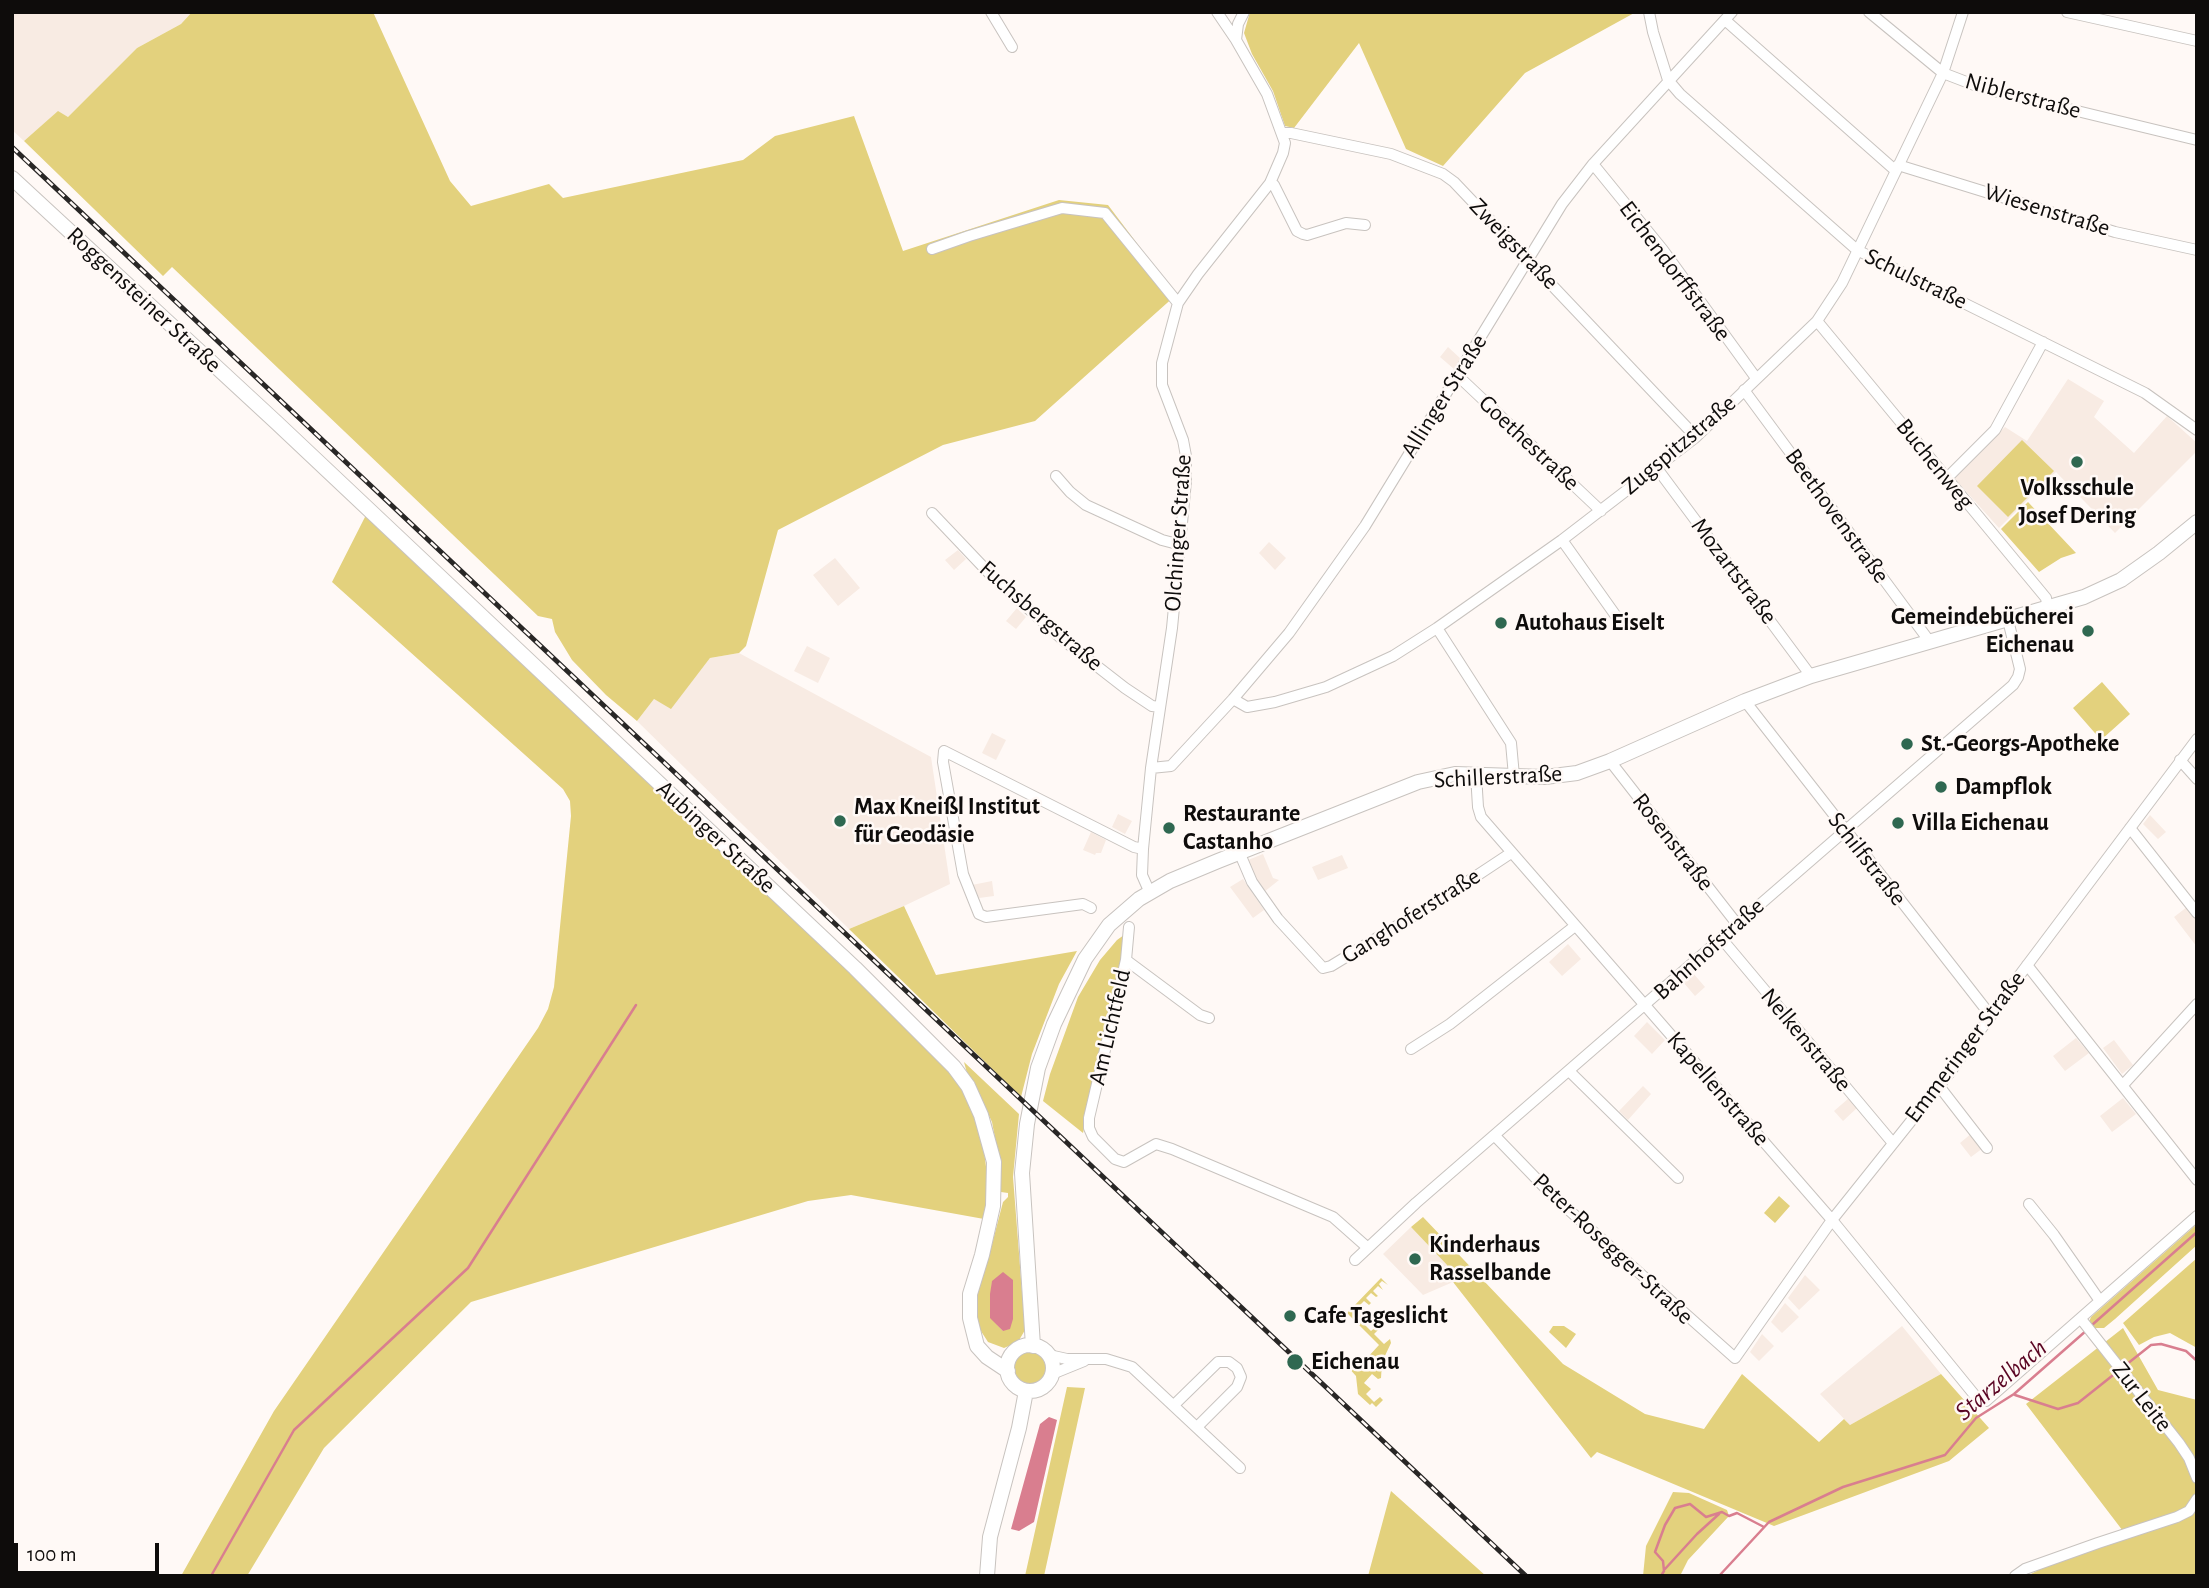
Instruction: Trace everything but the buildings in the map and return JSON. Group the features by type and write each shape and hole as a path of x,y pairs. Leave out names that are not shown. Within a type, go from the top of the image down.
{"main road":[{"name":"Roggensteiner Straße","path":"12,178 276,422"},
{"name":"Aubinger Straße","path":"276,422 855,968 954,1067 968,1086 981,1115 994,1162 993,1206 969,1300 971,1328 985,1345 1009,1364"},
{"name":"Schillerstraße","path":"1033,1346 1023,1202 1023,1160 1034,1089 1054,1024 1096,941 1119,915 1150,893 1170,881 1418,782 1442,776 1476,774 1562,776 1610,761 1745,701 1811,676 2090,595 2121,580 2197,522"},
{"path":"1033,1346 1049,1355 1053,1364 1052,1374 1045,1385 1040,1389 1026,1391 1014,1384 1009,1364 1018,1349 1033,1346"},
{"path":"987,1576 990,1537 1026,1391"}],"street":[{"path":"991,12 1012,47"},
{"path":"1217,12 1267,94 1283,133"},
{"path":"1236,40 1238,24 1244,12"},
{"path":"1650,12 1653,32 1668,80"},
{"name":"Niblerstraße","path":"1870,12 1943,73 1982,88 2197,140"},
{"name":"Zugspitzstraße","path":"1233,699 1239,704 1252,707 1326,687 1388,659 1562,540 1696,437 1817,321 1842,283 1943,73 1963,12"},
{"path":"2067,12 2197,41"},
{"name":"Allinger Straße","path":"1151,768 1171,766 1289,633 1340,563 1562,204 1593,164 1729,16"},
{"name":"Wiesenstraße","path":"1729,16 1897,168 2115,232 2197,250"},
{"name":"Schulstraße","path":"1668,80 1680,94 1857,250 2145,393 2197,430"},
{"name":"Olchinger Straße","path":"1150,893 1142,875 1143,849 1151,768 1181,545 1186,456 1183,440 1162,385 1161,374 1178,303 1270,183 1283,153 1283,133"},
{"name":"Zweigstraße","path":"1283,133 1391,153 1443,174 1454,182 1696,437"},
{"name":"Eichendorffstraße","path":"1593,164 1662,250 1756,378"},
{"path":"1270,183 1274,185 1297,231 1303,234 1346,223 1365,225"},
{"path":"932,249 1062,208 1105,213 1178,303"},
{"name":"Buchenweg","path":"1817,321 2046,597 2048,609"},
{"path":"1947,478 1996,430 2043,342"},
{"name":"Goethestraße","path":"1457,375 1601,510"},
{"name":"Beethovenstraße","path":"1744,390 1930,642"},
{"name":"Mozartstraße","path":"1656,467 1811,676"},
{"path":"1056,476 1086,505 1162,540 1181,545"},
{"name":"Fuchsbergstraße","path":"932,513 989,573 1062,639 1125,688 1152,706 1160,708"},
{"path":"1562,540 1616,616"},
{"name":"Bahnhofstraße","path":"1355,1260 1416,1203 2013,685 2020,668 2008,620"},
{"path":"1437,628 1511,743 1514,776"},
{"name":"Schilfstraße","path":"1745,701 1991,1016"},
{"name":"Emmeringer Straße","path":"1735,1357 1832,1220 1939,1086 2197,738"},
{"path":"1091,908 1083,904 986,917 979,914 963,874 943,762 944,751 1134,847 1143,849"},
{"path":"2180,760 2197,779"},
{"name":"Rosenstraße","path":"1610,761 1737,924"},
{"name":"Kapellenstraße","path":"1476,774 1481,817 1832,1220 1978,1398 1986,1401 2083,1321"},
{"path":"2130,828 2197,913"},
{"name":"Ganghoferstraße","path":"1240,854 1252,882 1278,919 1323,968 1443,898 1511,853"},
{"path":"1411,1049 1450,1024 1575,926"},
{"name":"Am Lichtfeld","path":"1129,927 1126,960 1089,1128 1093,1137 1115,1159 1124,1162 1156,1144 1172,1149 1333,1217 1368,1248"},
{"name":"Nelkenstraße","path":"1721,938 1892,1142"},
{"path":"1126,960 1200,1015 1209,1018"},
{"path":"2027,965 2197,1180"},
{"path":"2123,1085 2197,1004"},
{"path":"1569,1071 1678,1178"},
{"path":"1939,1086 1987,1148"},
{"name":"Peter-Rosegger-Straße","path":"1495,1136 1552,1195 1735,1357"},
{"path":"2029,1204 2100,1301"},
{"path":"2083,1321 2100,1301 2197,1216"},
{"name":"Zur Leite","path":"2083,1321 2179,1443 2197,1478"},
{"path":"1049,1355 1124,1363 1140,1374 1240,1468"},
{"path":"1052,1374 1087,1360"},
{"path":"1174,1405 1214,1365 1223,1361 1234,1364 1240,1372 1237,1387 1197,1427"},
{"path":"2015,1576 2038,1564 2177,1517 2189,1511 2197,1499"}],"shaded area":[{"path":"12,12 192,12 181,24 137,48 68,117 58,112 24,141 12,130"},
{"path":"192,12 373,12 450,181 471,206 549,184 563,198 743,160 775,136 854,116 903,251 1059,200 1108,205 1176,295 1035,421 943,445 778,530 746,646 739,653 710,658 671,709 654,699 637,721 606,695 572,660 555,632 552,619 538,616 172,267 163,276 24,141 58,111 68,117 137,48 181,24"},
{"path":"1250,12 1636,12 1525,73 1443,166 1406,149 1359,43 1294,128 1285,126 1273,91 1252,54 1244,33"},
{"path":"1448,347 1461,359 1454,369 1440,357"},
{"name":"Volksschule Josef Dering","path":"2068,379 2104,401 2094,417 2134,453 2167,416 2197,443 2197,451 2115,533 2056,472 1999,528 1953,477 2005,427 2027,441"},
{"path":"2022,440 2054,471 2008,517 1977,486"},
{"path":"2028,502 2076,553 2061,558 2039,572 2001,529"},
{"path":"366,515 930,1047 953,1074 969,1102 982,1134 988,1183 984,1219 851,1195 808,1201 471,1302 324,1448 247,1576 181,1576 274,1411 538,1028 548,1009 554,987 571,816 570,801 563,789 332,582"},
{"path":"1269,542 1286,558 1275,570 1259,553"},
{"path":"958,550 966,559 954,570 945,560"},
{"path":"835,558 860,588 838,606 813,575"},
{"path":"1017,608 1026,617 1016,629 1006,621"},
{"path":"807,646 830,658 818,683 794,671"},
{"name":"Max Kneißl Institut für Geodäsie","path":"739,653 931,757 950,884 849,929 637,721 654,699 671,708 710,658"},
{"path":"2102,682 2130,714 2101,740 2073,708"},
{"path":"992,733 1006,740 996,760 982,753"},
{"path":"1118,814 1132,821 1125,834 1112,827"},
{"path":"2150,815 2166,832 2158,839 2143,824"},
{"path":"1091,832 1106,840 1101,853 1095,855 1083,850"},
{"path":"1263,854 1273,878 1279,880 1264,892 1249,868 1248,860"},
{"path":"1342,855 1348,868 1318,880 1312,867"},
{"path":"1243,879 1264,910 1253,918 1230,887"},
{"path":"992,881 994,896 979,898 972,885"},
{"path":"904,906 936,975 1077,951 1059,984 1032,1054 1021,1097 849,929"},
{"path":"2187,907 2197,920 2197,947 2174,917"},
{"path":"1124,935 1126,940 1083,1133 1043,1101 1078,997 1100,960"},
{"path":"1568,944 1581,959 1562,976 1549,962"},
{"path":"1693,973 1705,987 1695,996 1683,982"},
{"path":"1647,1022 1665,1040 1652,1054 1634,1036"},
{"path":"2076,1038 2089,1053 2065,1071 2053,1056"},
{"path":"2114,1040 2133,1065 2122,1074 2103,1048"},
{"path":"964,1062 1019,1114 1013,1177 1025,1330 1018,1342 1004,1348 988,1342 976,1317 977,1291 1008,1193 1001,1192 992,1122 968,1077","holes":["992,1281 1003,1331 991,1318"]},
{"path":"1643,1086 1651,1094 1628,1120 1619,1111"},
{"path":"1849,1098 1857,1108 1843,1121 1834,1111"},
{"path":"2123,1098 2136,1114 2112,1132 2100,1116"},
{"path":"1972,1133 1983,1148 1971,1157 1960,1143"},
{"path":"1779,1196 1790,1206 1775,1223 1764,1213"},
{"path":"1423,1217 1563,1364 1645,1414 1704,1429 1742,1374 1819,1442 1844,1419 1850,1425 1941,1374 1989,1428 1949,1461 1774,1526 1597,1452 1591,1458 1453,1282 1447,1265 1411,1227"},
{"path":"2197,1224 2197,1245 2104,1328 2094,1328 2089,1322 2091,1317"},
{"name":"Kinderhaus Rasselbande","path":"1411,1227 1447,1265 1453,1282 1423,1295 1383,1254"},
{"path":"2197,1258 2197,1348 2170,1333 2139,1345 2123,1323"},
{"path":"1003,1272 1013,1280 1013,1319 1010,1329 1003,1331 990,1318 990,1294 992,1281"},
{"path":"1805,1275 1820,1290 1799,1310 1788,1298"},
{"path":"1381,1278 1388,1285 1382,1281 1379,1284 1383,1290 1378,1286 1373,1291 1378,1296 1371,1293 1366,1298 1371,1303 1369,1305 1364,1301 1359,1306 1364,1311 1357,1311 1353,1307"},
{"path":"1785,1303 1799,1317 1782,1333 1771,1322"},
{"path":"1351,1309 1355,1313 1365,1313 1366,1316 1361,1321 1371,1331 1377,1326 1379,1329 1374,1334 1384,1344 1390,1339 1391,1343 1382,1362 1381,1378 1378,1379 1372,1374 1364,1383 1371,1389 1366,1394 1374,1402 1380,1397 1383,1400 1376,1407 1358,1394 1356,1376 1338,1356 1355,1371 1379,1345 1347,1313"},
{"path":"1553,1326 1564,1326 1576,1334 1566,1348 1549,1332"},
{"path":"1902,1326 1941,1374 1850,1425 1820,1394"},
{"path":"2123,1328 2158,1390 2197,1400 2197,1576 2027,1576 2062,1558 2126,1535 2026,1404"},
{"path":"1762,1334 1774,1346 1759,1361 1750,1352"},
{"path":"1030,1351 1042,1356 1047,1368 1042,1380 1030,1385 1018,1380 1013,1368 1018,1356"},
{"path":"1067,1387 1085,1388 1044,1576 1025,1576"},
{"path":"1049,1417 1057,1420 1034,1522 1019,1531 1011,1529 1040,1424"},
{"path":"1391,1491 1486,1576 1368,1576"},
{"path":"1673,1492 1689,1493 1727,1510 1729,1516 1688,1560 1680,1576 1643,1576 1646,1546"}],"waterway":[{"path":"211,1576 294,1430 468,1268 636,1005"},
{"name":"Starzelbach","path":"2092,1325 2197,1232"},
{"name":"Starzelbach","path":"1719,1576 1769,1522 1843,1487 1945,1455 1976,1418 2014,1394 2087,1330"},
{"path":"2122,1368 2151,1345 2161,1344 2186,1351 2197,1361"},
{"path":"2015,1395 2058,1409 2078,1403 2117,1372"},
{"name":"Starzelbach","path":"1661,1576 1664,1571 1663,1561 1655,1552 1675,1508 1690,1504 1706,1517 1722,1512 1729,1516 1737,1513 1764,1527"},
{"name":"Starzelbach","path":"1665,1569 1719,1514"}],"railway":[{"path":"12,147 1526,1576"}],"place":[{"name":"Volksschule Josef Dering","path":"2077,462"},
{"name":"Autohaus Eiselt","path":"1501,623"},
{"name":"Gemeindebücherei Eichenau","path":"2088,631"},
{"name":"St.-Georgs-Apotheke","path":"1907,744"},
{"name":"Dampflok","path":"1941,787"},
{"name":"Max Kneißl Institut für Geodäsie","path":"840,821"},
{"name":"Villa Eichenau","path":"1898,823"},
{"name":"Restaurante Castanho","path":"1169,828"},
{"name":"Kinderhaus Rasselbande","path":"1415,1259"},
{"name":"Cafe Tageslicht","path":"1290,1316"},
{"name":"Eichenau","path":"1295,1362"}]}
